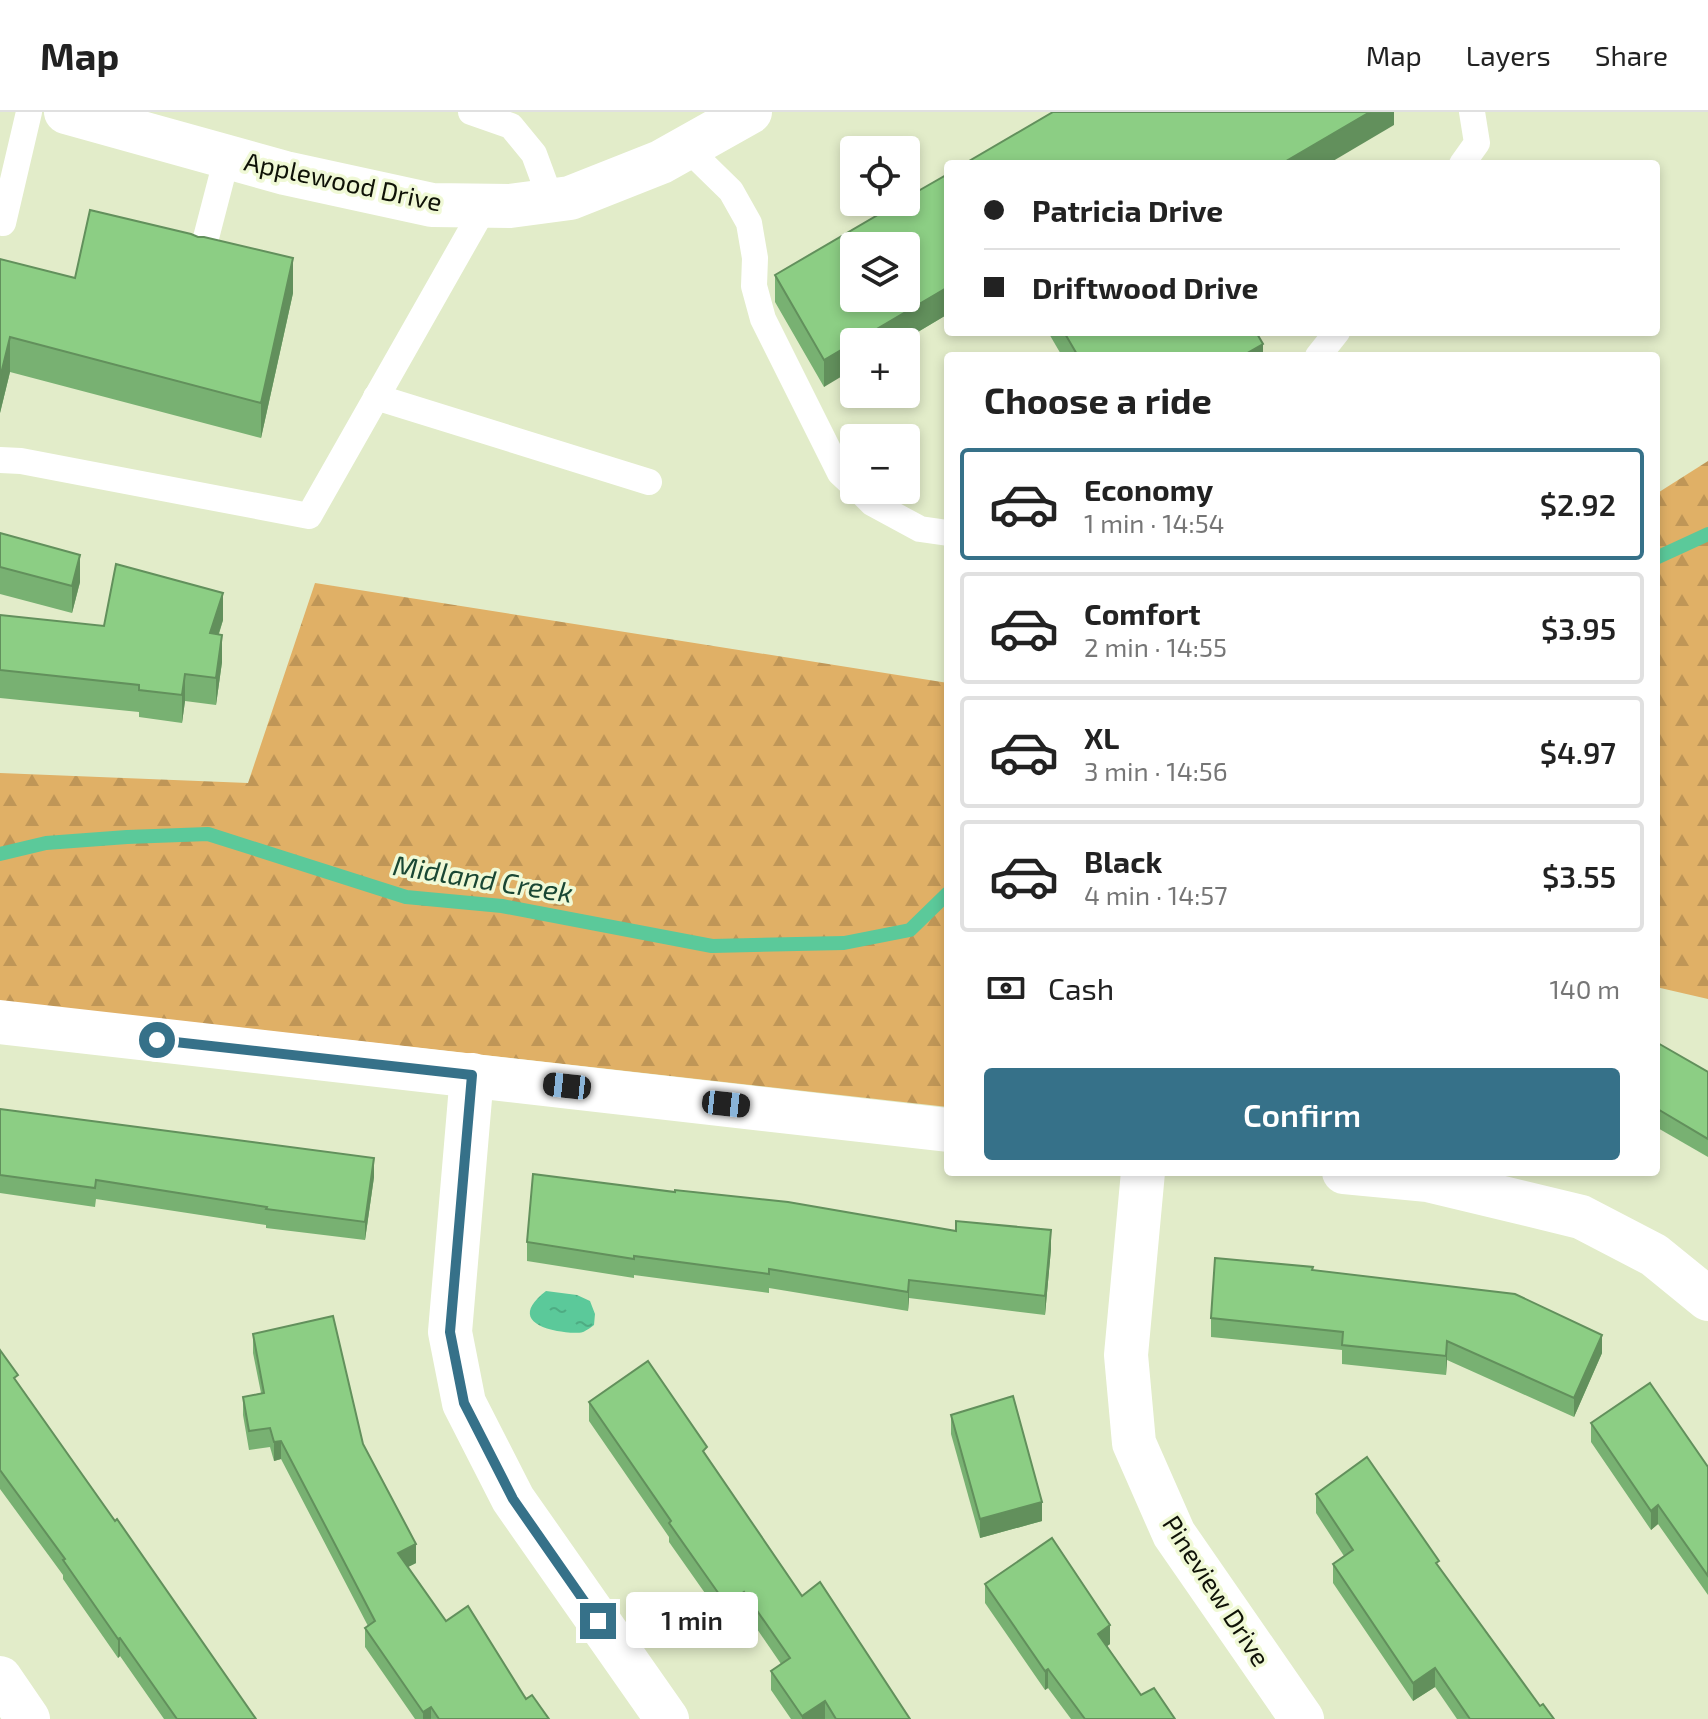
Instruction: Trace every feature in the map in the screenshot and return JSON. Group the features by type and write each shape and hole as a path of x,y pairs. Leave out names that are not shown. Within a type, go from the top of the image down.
{"street":[{"name":"Applewood Drive","path":"66,112 285,173 432,205 485,206 570,198 661,162 750,112"},
{"path":"0,1022 944,1130"},
{"path":"472,1075 450,1332 464,1403 513,1499 667,1719"},
{"name":"Pineview Drive","path":"1143,1176 1126,1355 1134,1443 1174,1534 1302,1719"},
{"path":"1386,1176 1428,1180 1581,1217 1654,1255 1708,1299"},
{"path":"0,1678 28,1719"}],"lane":[{"path":"0,222 3,223 29,112"},
{"path":"471,112 511,126 534,154 551,200"},
{"path":"1465,160 1477,143 1472,112"},
{"path":"686,147 731,191 749,223 755,258 754,286 763,319 840,473"},
{"path":"201,257 227,157"},
{"path":"0,460 21,461 309,516 485,206"},
{"path":"1321,352 1334,336"},
{"path":"376,397 649,482"},
{"path":"874,504 920,529 944,532"}],"green space":[{"path":"1708,461 1708,999 1660,988 1660,491"},
{"path":"315,583 944,682 944,1107 0,1001 0,773 248,783"}],"water":[{"path":"546,1291 577,1295 590,1301 595,1314 594,1325 583,1332 570,1333 539,1325 530,1317 530,1311"}],"building":[{"path":"1053,112 1370,112 1288,160 971,160"},
{"path":"944,176 944,289 920,303 920,232 849,232 876,216 920,216 920,190"},
{"path":"90,210 293,258 261,403 10,337 0,378 0,259 75,278"},
{"path":"840,237 840,312 906,312 878,328 840,328 840,351 824,360 775,275"},
{"path":"1066,336 1258,336 1263,344 1249,352 1076,352"},
{"path":"0,533 80,555 72,586 0,567"},
{"path":"116,564 223,593 210,633 222,635 216,678 185,674 182,695 139,690 139,685 0,670 0,615 104,626"},
{"path":"1660,1044 1708,1072 1708,1139 1660,1110"},
{"path":"0,1109 374,1158 365,1222 266,1209 96,1180 95,1188 0,1175"},
{"path":"533,1174 788,1202 956,1231 956,1221 1051,1230 1045,1296 909,1280 908,1292 769,1269 769,1274 634,1256 634,1259 527,1242"},
{"path":"1215,1258 1313,1267 1312,1270 1515,1294 1602,1335 1574,1398 1447,1341 1446,1356 1342,1345 1343,1332 1211,1318"},
{"path":"333,1316 363,1444 416,1544 398,1553 446,1621 468,1606 526,1699 532,1695 549,1719 439,1719 431,1707 423,1712 365,1628 375,1621 281,1441 274,1442 270,1428 249,1431 243,1397 264,1393 253,1334"},
{"path":"0,1350 18,1375 14,1378 256,1719 177,1719 0,1470"},
{"path":"648,1361 707,1447 703,1451 802,1596 820,1582 910,1719 836,1719 825,1701 802,1716 771,1671 790,1658 744,1592 726,1604 589,1402"},
{"path":"1650,1383 1708,1467 1708,1576 1658,1505 1651,1511 1591,1423"},
{"path":"1013,1396 1042,1502 980,1519 951,1415"},
{"path":"1367,1457 1439,1561 1436,1563 1540,1706 1543,1704 1554,1719 1470,1719 1435,1668 1413,1683 1333,1564 1353,1550 1316,1494"},
{"path":"1052,1538 1110,1625 1098,1634 1141,1695 1154,1688 1175,1719 1085,1719 1048,1669 1045,1671 985,1584"}],"waterway":[{"name":"Midland Creek","path":"1660,556 1708,534"},
{"name":"Midland Creek","path":"0,854 46,843 208,834 406,897 502,906 712,946 844,943 910,930 944,897"}],"route":[{"path":"157,1040 472,1075 450,1332 464,1403 513,1499 598,1621"}]}
